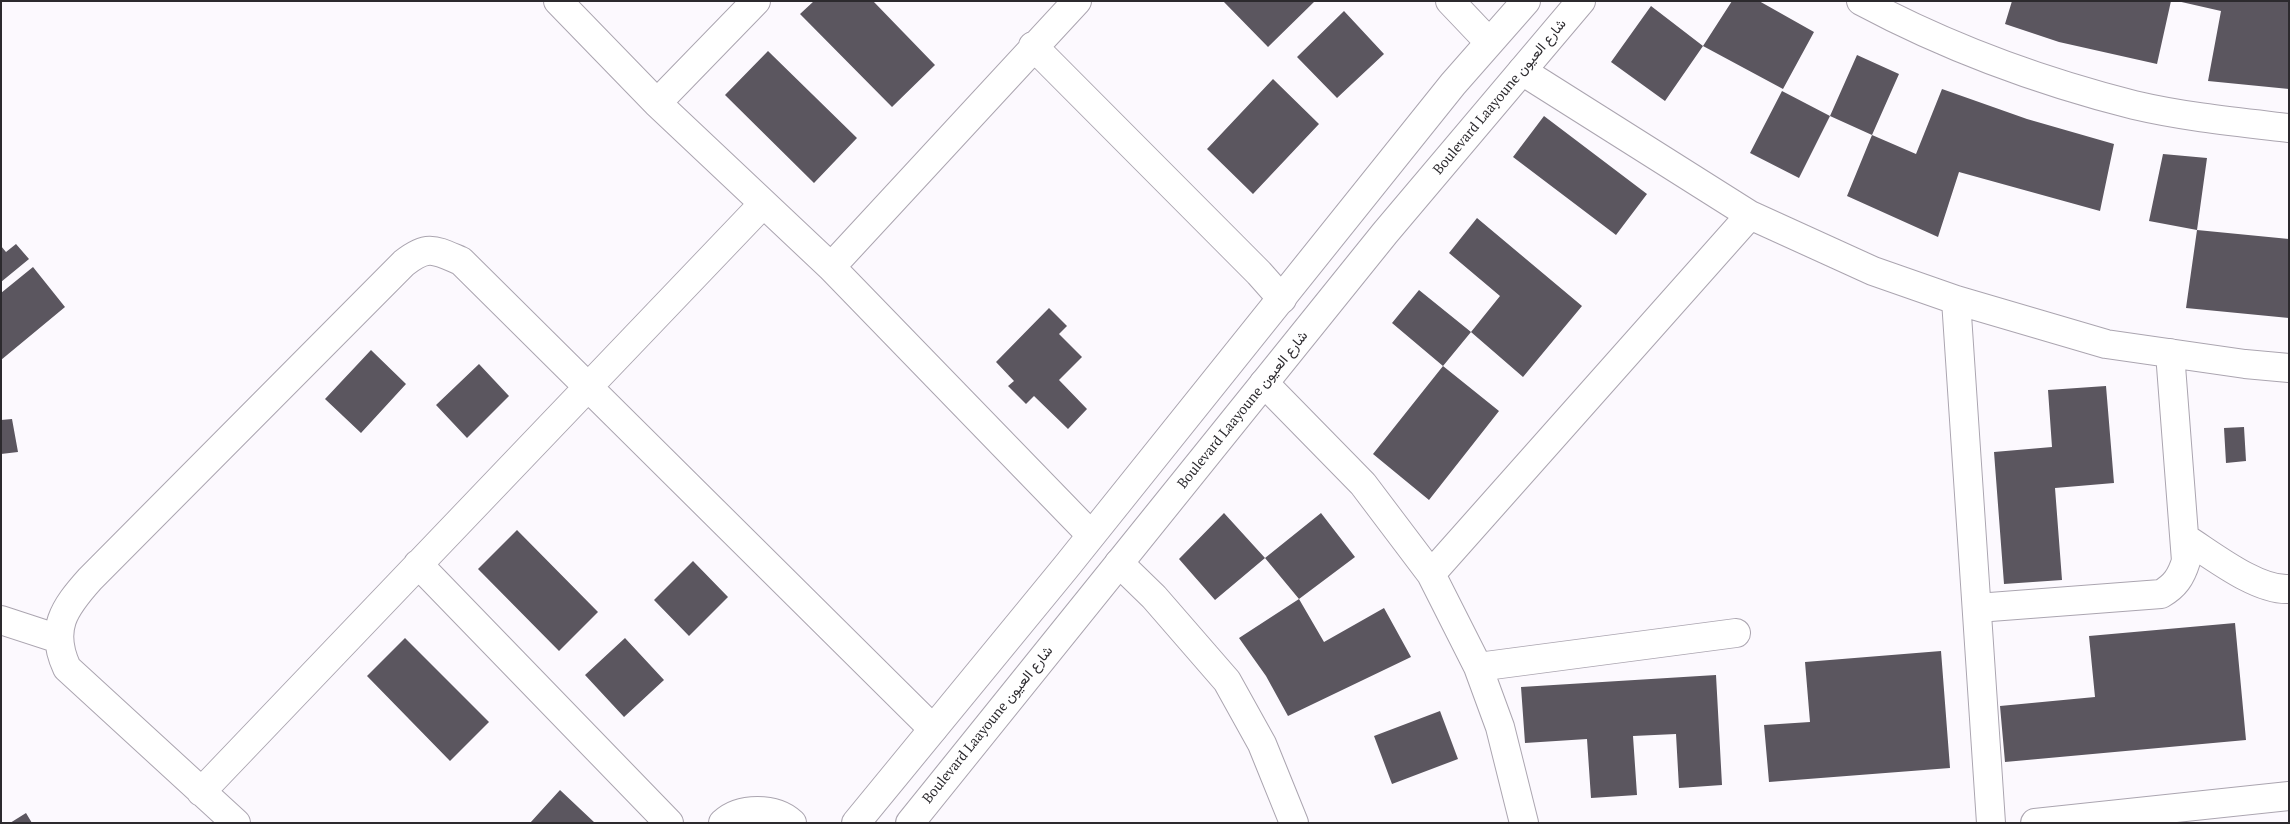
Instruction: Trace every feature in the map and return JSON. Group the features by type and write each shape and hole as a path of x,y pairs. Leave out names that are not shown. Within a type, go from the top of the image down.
{"street":[{"path":"558,1 657,104 831,267 1091,535"},
{"path":"657,104 756,1"},
{"path":"831,267 1033,46 1077,1"},
{"path":"1450,1 1489,42"},
{"path":"856,823 1282,299 1453,84 1526,1"},
{"name":"Boulevard Laayoune شارع العيون","path":"910,823 1385,233 1581,1"},
{"path":"1861,1 1907,26 1981,57 2056,83 2135,105 2209,118 2289,128"},
{"path":"1033,46 1259,273 1282,299"},
{"path":"1522,71 1750,214 1873,271 1956,300 2106,344 2245,364 2289,368"},
{"path":"200,792 763,204"},
{"path":"1431,574 1750,214"},
{"path":"236,823 78,680 64,661 59,639 61,621 66,608 90,579 404,263 418,252 432,251 461,261 933,729"},
{"path":"1956,300 1991,823"},
{"path":"1977,608 2161,594 2172,588 2181,575 2186,561 2170,353"},
{"path":"1264,383 1364,484 1431,574 1478,667 1500,727 1524,823"},
{"path":"2185,538 2240,572 2276,590 2289,589"},
{"path":"418,564 669,823"},
{"path":"1119,564 1154,597 1227,681 1262,744 1294,823"},
{"path":"1,620 59,639"},
{"path":"1478,667 1736,633"},
{"path":"2036,823 2230,813 2289,796"},
{"path":"722,823 744,812 759,810 787,818 792,823"}],"building":[{"path":"814,1 873,1 935,65 892,107 800,14"},
{"path":"1223,1 1315,1 1268,47"},
{"path":"1732,1 1759,1 1814,32 1783,89 1703,46"},
{"path":"2012,1 2171,1 2157,64 2059,42 2005,24"},
{"path":"2177,1 2289,1 2289,89 2208,81 2221,11"},
{"path":"1651,6 1703,46 1665,101 1611,62"},
{"path":"1344,11 1384,54 1337,98 1297,57"},
{"path":"768,51 857,138 814,183 725,95"},
{"path":"1857,55 1899,74 1872,135 1830,116"},
{"path":"1273,79 1319,124 1253,194 1207,149"},
{"path":"1942,89 2027,119 2114,144 2100,211 1959,172 1938,237 1847,196 1872,135 1916,154"},
{"path":"1782,91 1830,116 1799,178 1750,153"},
{"path":"1544,116 1647,194 1616,235 1513,157"},
{"path":"2163,154 2207,158 2197,230 2149,221"},
{"path":"1477,218 1582,306 1523,377 1471,332 1500,296 1449,253"},
{"path":"2197,230 2289,239 2289,318 2186,308"},
{"path":"16,244 29,259 1,282 1,246 6,252"},
{"path":"33,267 65,307 1,360 1,293"},
{"path":"1419,290 1471,332 1443,366 1392,323"},
{"path":"1049,308 1067,326 1059,334 1082,357 1059,380 1087,409 1068,429 1034,396 1026,404 1008,386 1014,381 996,362"},
{"path":"371,350 406,384 361,433 325,399"},
{"path":"479,364 509,396 467,438 436,405"},
{"path":"1443,366 1499,411 1429,500 1373,454"},
{"path":"2106,386 2114,483 2055,488 2062,580 2004,584 1994,452 2052,447 2048,390"},
{"path":"12,419 18,452 1,454 1,420"},
{"path":"2244,427 2246,461 2226,463 2224,428"},
{"path":"1224,513 1265,558 1215,600 1179,559"},
{"path":"1321,513 1355,557 1299,599 1265,558"},
{"path":"517,530 598,612 559,651 478,569"},
{"path":"693,561 728,597 689,636 654,600"},
{"path":"1299,599 1324,642 1384,608 1411,657 1288,716 1266,676 1239,638"},
{"path":"2235,623 2246,740 2005,762 2000,706 2095,697 2089,636"},
{"path":"405,638 489,722 450,761 367,676"},
{"path":"625,638 664,680 624,717 585,675"},
{"path":"1941,651 1950,768 1769,782 1764,725 1810,722 1805,662"},
{"path":"1716,675 1722,785 1679,788 1676,734 1633,736 1637,795 1591,798 1587,739 1525,743 1521,687"},
{"path":"1440,711 1458,759 1392,784 1374,736"},
{"path":"560,790 595,823 530,823"},
{"path":"26,813 32,823 10,823"}]}
